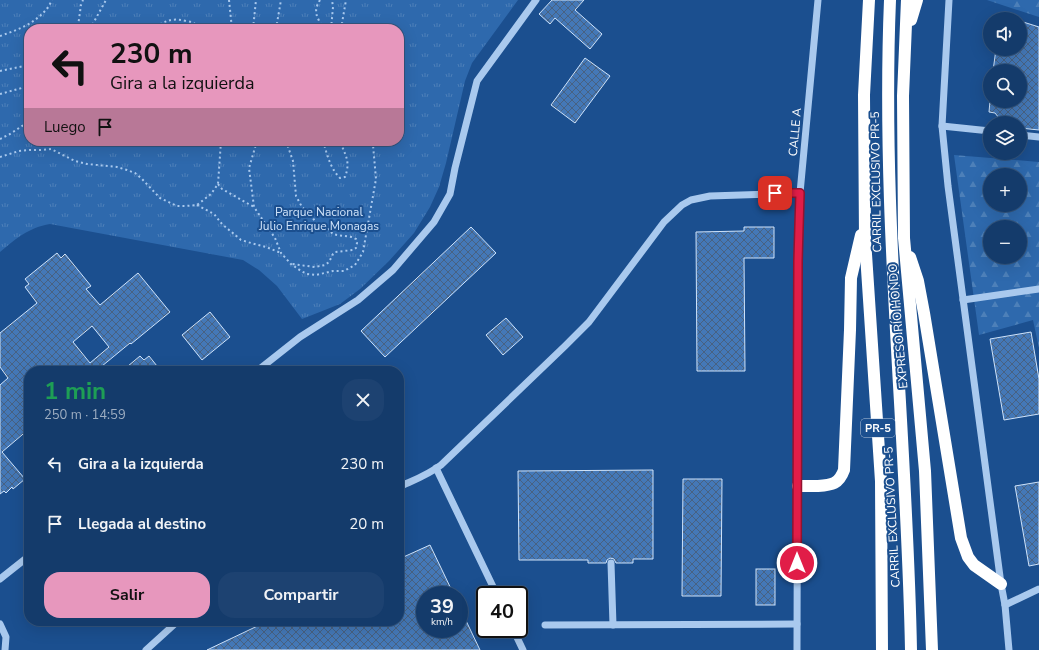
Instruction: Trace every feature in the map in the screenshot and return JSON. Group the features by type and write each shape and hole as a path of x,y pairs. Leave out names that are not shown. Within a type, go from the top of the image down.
{"highway":[{"name":"PR-5","path":"869,0 864,95 865,239 881,481 882,645"},
{"name":"CARRIL EXCLUSIVO PR-5","path":"890,0 888,100 890,235 910,592 911,650"},
{"name":"EXPRESO RÍO HONDO","path":"907,0 903,96 904,238 925,471 932,644"},
{"path":"906,34 917,0"},
{"path":"798,486 830,485 839,479 844,470 851,278 865,218"},
{"path":"904,238 918,281 961,538 968,557 974,565 1001,584"}],"street":[{"path":"263,366 300,337 358,300 393,270 434,222 450,194 477,81 536,0"},
{"name":"CALLE A","path":"797,650 798,261 800,193 818,0"},
{"path":"948,0 942,126 948,186 1005,605 1009,650"},
{"path":"942,126 983,130"},
{"path":"1027,136 1039,137"},
{"path":"404,485 432,472 589,322 664,222 682,205 691,200 710,196 800,193"},
{"path":"963,300 1039,290"},
{"path":"436,468 493,586"},
{"path":"0,579 24,560"},
{"path":"611,563 613,625"},
{"path":"1005,605 1039,590"},
{"path":"0,624 6,637 5,650"},
{"path":"546,625 797,624"},
{"path":"146,650 172,626"},
{"path":"517,638 523,650"}],"path":[{"path":"29,24 45,11 52,0"},
{"path":"78,24 83,0"},
{"path":"93,24 106,0"},
{"path":"229,0 231,24"},
{"path":"254,24 256,0"},
{"path":"277,24 281,0"},
{"path":"320,0 316,6 315,12 321,24"},
{"path":"331,24 332,0"},
{"path":"342,24 346,0"},
{"path":"161,24 171,19 178,19 194,24"},
{"path":"0,36 24,28"},
{"path":"0,71 24,66"},
{"path":"0,94 24,87"},
{"path":"0,139 24,125"},
{"path":"0,157 19,151 51,149 75,161 117,167 135,173 160,198 177,206 197,204 211,194 218,184 221,146"},
{"path":"254,207 249,168 256,146"},
{"path":"288,146 293,161 296,196 302,207 313,218 318,228 328,229 337,235 352,237 356,239 357,243 356,248 353,250 335,252 329,262 325,265 310,266 291,264"},
{"path":"324,146 331,164 340,178 345,176 348,169 348,161 342,146"},
{"path":"218,184 222,189 254,207 275,238 281,253 291,264 301,271 307,274 316,275 333,271 344,271 355,265 363,252 376,179 373,146"},
{"path":"197,204 214,214 222,224 241,240 281,253"}],"green space":[{"name":"Parque Nacional Julio Enrique Monagas","path":"0,0 518,0 472,63 465,81 439,187 430,207 414,233 389,261 360,289 340,304 302,319 277,286 259,270 243,260 50,224 35,228 17,238 0,252"},
{"path":"987,0 1039,0 1039,17"},
{"path":"954,155 983,157 983,160 1039,162 1039,348 1033,320 979,335"}],"building":[{"path":"552,0 584,0 575,10 602,34 590,49 555,18 550,24 539,14"},
{"path":"1027,23 1039,27 1039,130 1027,129 1027,116 997,116 995,113 989,112 989,108 1027,108 1027,64 994,64 995,56 1027,56"},
{"path":"585,58 610,76 575,123 551,105"},
{"path":"471,227 496,253 385,357 361,331"},
{"path":"744,227 774,227 774,258 744,258 745,371 697,371 696,232 744,231"},
{"path":"57,253 61,258 65,254 91,286 86,289 100,305 138,273 170,312 102,366 24,366 24,433 2,452 24,478 24,480 13,489 12,487 6,493 4,491 0,494 0,385 8,378 0,367 0,333 37,303 25,287 29,284 25,279","holes":["92,326 109,347 90,363 73,342"]},
{"path":"210,312 230,337 202,360 182,335"},
{"path":"506,318 523,337 503,355 486,335"},
{"path":"1031,332 1039,379 1039,414 1004,420 990,339"},
{"path":"140,356 144,360 149,356 157,366 128,366"},
{"path":"653,470 653,559 633,559 633,563 616,563 614,559 610,558 606,563 588,563 588,560 519,560 518,471"},
{"path":"683,479 722,479 721,596 682,596"},
{"path":"1039,482 1039,564 1029,566 1015,486"},
{"path":"430,545 450,586 416,586 416,638 468,638 468,625 480,650 207,650 257,626 404,626 404,557"},
{"path":"756,569 775,569 775,605 756,605"}],"route":[{"path":"775,193 800,193 798,261 797,563"}]}
